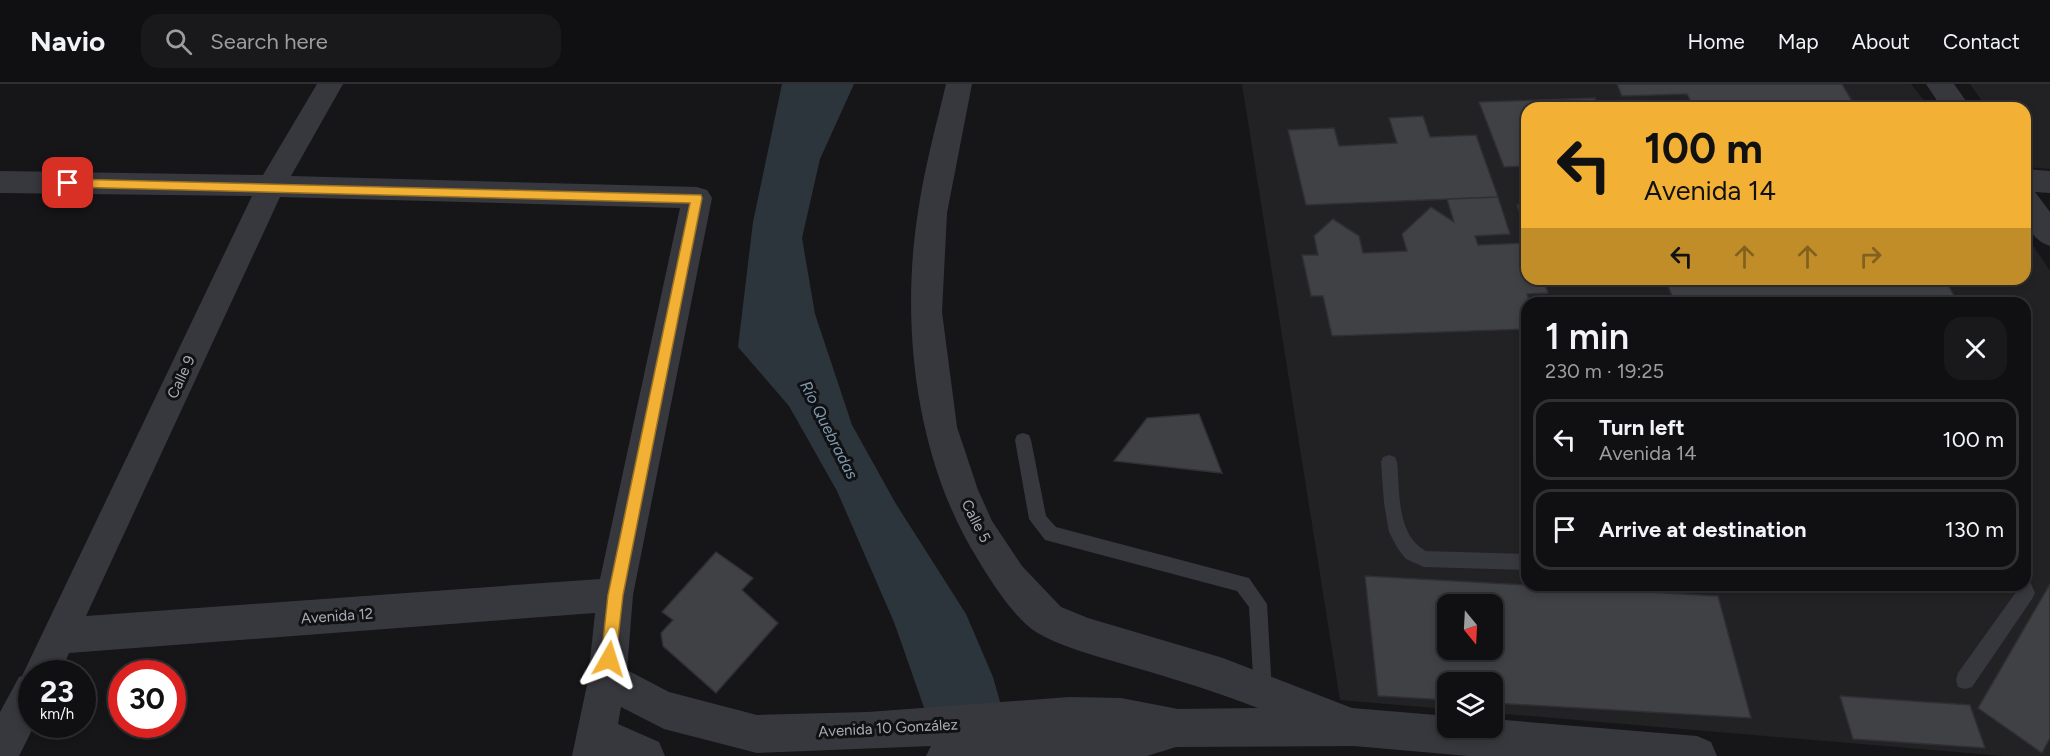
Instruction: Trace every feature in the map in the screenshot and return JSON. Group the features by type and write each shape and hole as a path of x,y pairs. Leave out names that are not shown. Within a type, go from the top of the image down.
{"street":[{"name":"Calle 9","path":"47,660 271,186 330,84"},
{"name":"Calle 5","path":"960,84 932,213 926,312 940,427 961,492 980,532 1009,578 1048,619 1087,635 1223,676 1354,727"},
{"path":"1939,84 1953,102"},
{"path":"2031,180 2050,182"},
{"path":"0,182 271,186 696,198 615,595 607,680 594,745 645,756"},
{"path":"2031,208 2050,235"},
{"name":"Avenida 12","path":"58,636 615,595"},
{"name":"Avenida 10 González","path":"607,680 664,710 758,734 868,731 1070,731 1126,743 1178,728 1354,727 1697,756"},
{"path":"0,752 18,717"},
{"name":"Avenida 10 González","path":"946,756 1070,731"}],"lane":[{"path":"1023,440 1038,519 1051,534 1243,584 1258,604 1263,692"},
{"path":"1389,462 1398,536 1413,556 1424,559 1521,562"},
{"path":"1965,680 2025,591"}],"shaded area":[{"path":"1242,84 1911,84 1925,102 1521,102 1521,285 2031,285 2031,242 2050,271 2050,756 2004,756 1503,714 1503,672 1437,672 1437,708 1340,700"},
{"path":"1970,84 2050,84 2050,169 2031,167 2031,102 1983,102"}],"water":[{"name":"Río Quebradas","path":"782,84 854,84 820,159 802,238 815,314 852,425 896,504 966,614 993,677 1011,741 941,756 894,622 837,491 789,406 738,347 753,222"}],"building":[{"path":"1617,84 1842,84 1852,102 1691,102 1687,94 1622,96"},
{"path":"1595,98 1596,102 1521,102 1521,166 1504,167 1479,102"},
{"path":"1423,116 1430,137 1476,135 1498,197 1306,205 1288,130 1334,128 1339,146 1397,143 1389,118"},
{"path":"1498,197 1510,234 1475,236 1478,245 1521,243 1521,285 1545,285 1548,293 1527,294 1528,297 1521,297 1521,329 1332,336 1323,296 1311,296 1302,255 1318,255 1314,236 1333,219 1359,236 1363,253 1407,251 1402,234 1431,207 1454,222 1447,199"},
{"path":"1517,205 1521,205 1521,217"},
{"path":"1668,285 1948,285 1955,297 1672,297"},
{"path":"1199,414 1222,473 1114,461 1147,418"},
{"path":"716,552 753,578 742,590 778,623 716,693 663,646 661,633 673,620 662,612"},
{"path":"1365,576 1521,585 1521,591 1630,591 1718,596 1751,718 1503,704 1503,672 1437,672 1437,699 1378,696"},
{"path":"2050,584 2050,738 2042,753 1978,708"},
{"path":"1840,696 1970,705 1985,748 1853,739"}],"route":[{"path":"68,183 271,186 696,198 615,595 609,659"}]}
